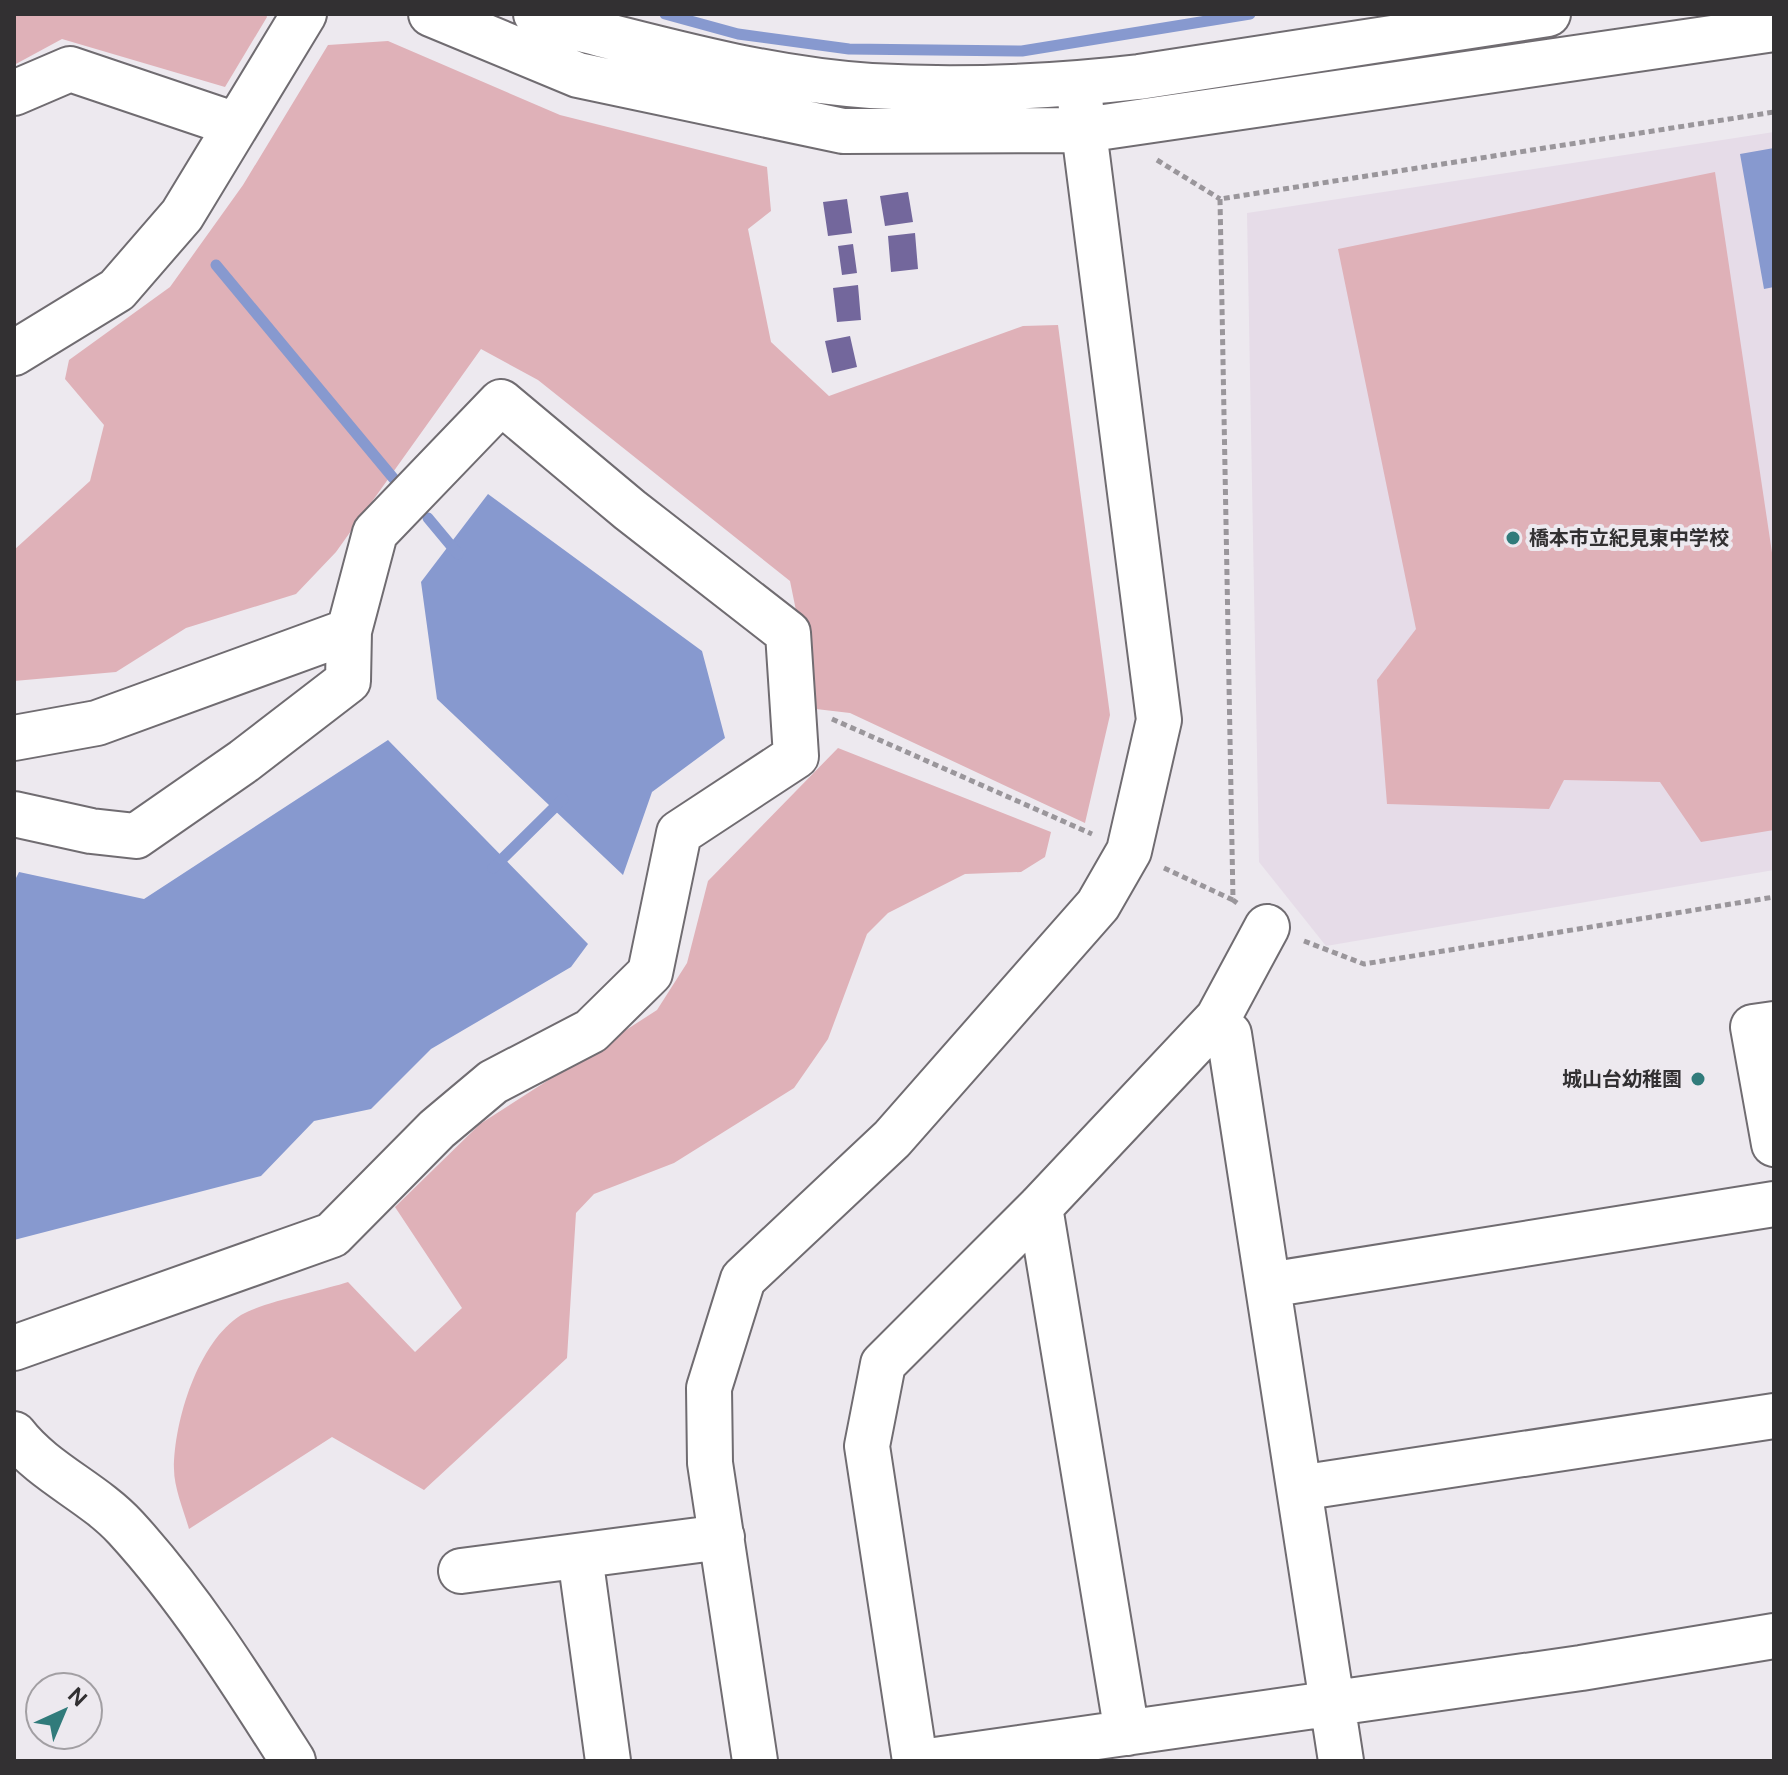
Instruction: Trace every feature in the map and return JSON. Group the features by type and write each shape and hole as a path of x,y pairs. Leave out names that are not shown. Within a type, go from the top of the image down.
{"street":[{"path":"14,353 117,290 182,215 304,14"},
{"path":"431,14 578,75 843,131 1084,130 1774,29"},
{"path":"536,14 553,22 719,64 870,86 1078,84 1548,14"},
{"path":"14,93 70,69 236,125"},
{"path":"755,1761 710,1463 709,1388 743,1279 892,1139 1098,905 1129,851 1159,720 1078,84"},
{"path":"14,814 91,831 136,836 244,761 348,681 349,631 375,533 501,402 630,510 788,633 796,756 679,833 650,973 591,1031 493,1082 437,1129 332,1235 14,1348"},
{"path":"14,738 97,723 349,631"},
{"path":"915,1761 867,1446 883,1364 1040,1207 1218,1018 1267,927"},
{"path":"1774,1024 1753,1027 1774,1144"},
{"path":"1229,1034 1341,1761"},
{"path":"1268,1285 1774,1204"},
{"path":"1040,1207 1127,1733"},
{"path":"1299,1488 1774,1416"},
{"path":"14,1434 28,1451 124,1526 206,1630 293,1761"},
{"path":"461,1571 722,1537"},
{"path":"580,1556 608,1761"},
{"path":"928,1761 1774,1636"}],"path":[{"path":"1147,153 1220,199 1774,112"},
{"path":"1220,199 1233,900"},
{"path":"795,715 840,720 1092,834"},
{"path":"1163,868 1233,900 1267,927 1364,964 1774,897"}],"shaded area":[{"path":"14,14 266,14 267,17 225,87 62,39 14,65"},
{"path":"388,41 560,115 767,167 771,211 748,229 771,342 829,396 1023,326 1058,325 1110,715 1085,823 850,713 816,709 790,581 538,380 481,349 336,552 296,594 186,628 116,672 14,681 14,550 90,481 104,425 65,379 69,360 170,287 243,185 328,45"},
{"name":"橋本市立紀見東中学校","path":"1774,132 1774,870 1326,946 1259,862 1247,213"},
{"path":"1715,172 1774,566 1774,830 1701,842 1660,782 1564,780 1549,809 1387,804 1377,680 1416,629 1338,249"},
{"path":"838,748 1051,832 1045,857 1021,872 965,874 888,913 867,934 828,1039 794,1088 674,1163 594,1194 576,1213 567,1358 424,1490 332,1437 189,1529 174,1476 178,1428 191,1384 212,1344 226,1327 250,1310 348,1282 415,1352 462,1308 395,1207 480,1124 657,1010 687,963 708,881"}],"water":[{"path":"1774,148 1774,287 1764,289 1740,154"},
{"path":"488,494 702,651 725,738 652,792 623,875 437,699 421,582"},
{"path":"388,740 588,944 571,967 431,1049 371,1109 314,1121 261,1176 14,1240 14,882 19,872 144,899"}],"building":[{"path":"908,192 913,222 885,226 880,196"},
{"path":"847,199 852,233 828,236 823,202"},
{"path":"915,233 918,269 891,272 888,236"},
{"path":"853,244 857,273 842,275 838,246"},
{"path":"858,285 861,320 837,322 833,288"},
{"path":"850,336 857,367 832,373 825,341"}],"waterway":[{"path":"665,14 738,34 849,49 1022,51 1250,14"},
{"path":"216,265 394,479"},
{"path":"428,518 458,554"},
{"path":"493,868 563,799"}],"place":[{"name":"橋本市立紀見東中学校","path":"1513,538"},
{"name":"城山台幼稚園","path":"1698,1079"}]}
